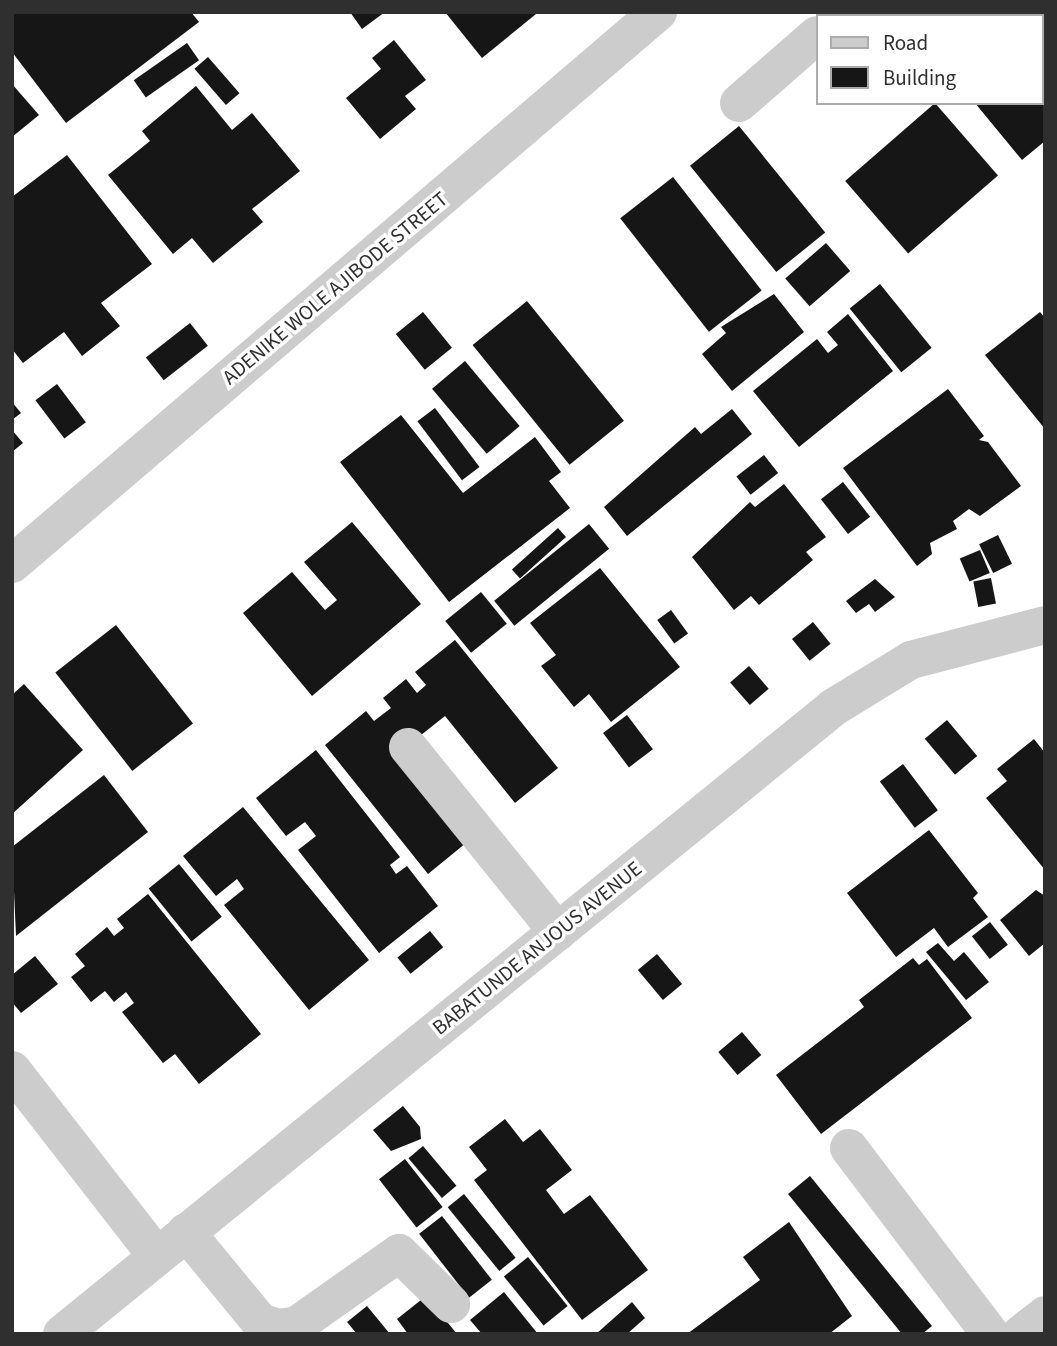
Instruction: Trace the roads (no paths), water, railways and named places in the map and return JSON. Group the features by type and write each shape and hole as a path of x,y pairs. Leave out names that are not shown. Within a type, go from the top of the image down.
{"street":[{"name":"ADENIKE WOLE AJIBODE STREET","path":"12,564 658,12"},
{"path":"739,103 816,37"},
{"name":"BABATUNDE ANJOUS AVENUE","path":"62,1334 835,707 911,660 1045,625"},
{"path":"408,747 558,932"},
{"path":"12,1070 157,1256"},
{"path":"849,1148 990,1334"},
{"path":"186,1233 260,1322 279,1328 297,1325 399,1253 451,1304"},
{"path":"1021,1334 1045,1315"}]}
